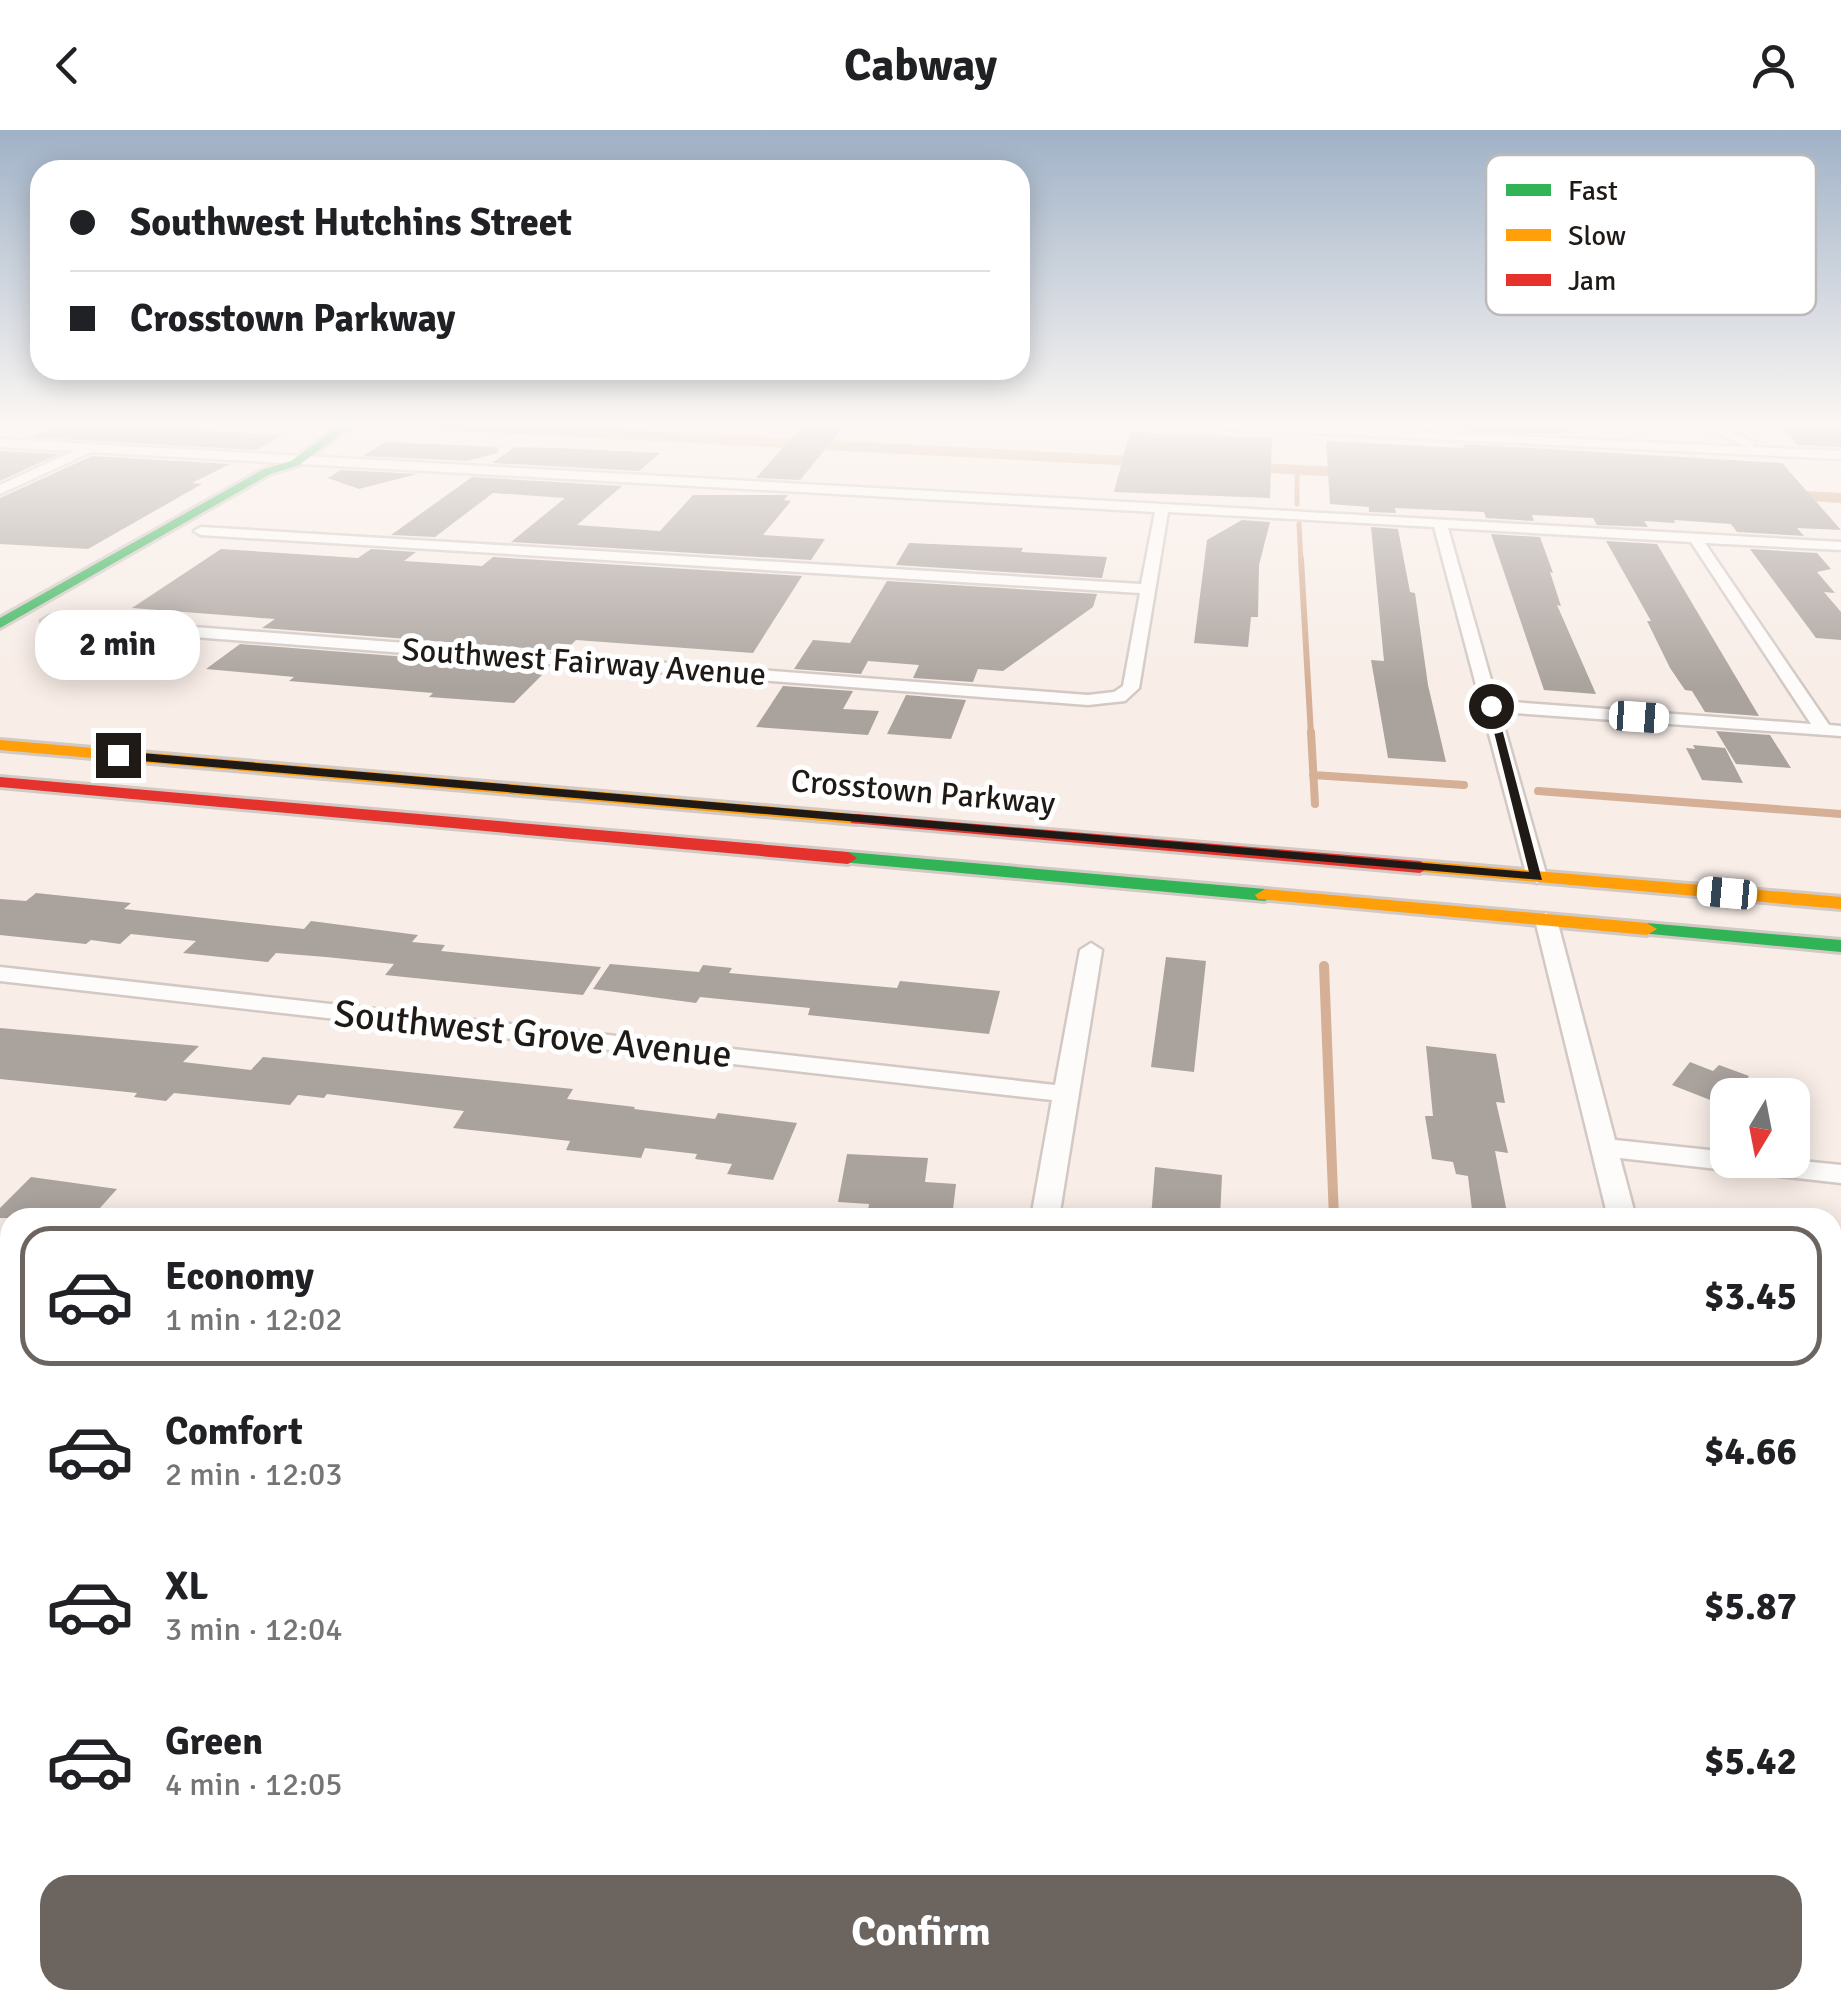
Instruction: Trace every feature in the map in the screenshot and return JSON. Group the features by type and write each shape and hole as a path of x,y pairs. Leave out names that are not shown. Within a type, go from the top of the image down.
{"main road":[{"path":"0,624 198,511"},
{"path":"0,650 234,511"},
{"name":"Crosstown Parkway","path":"0,745 1841,903"},
{"name":"Crosstown Parkway","path":"0,782 1841,946"}],"street":[{"path":"201,531 1148,589 1161,511"},
{"path":"1225,511 1841,546"},
{"path":"1440,523 1538,877"},
{"path":"1695,538 1833,731"},
{"name":"Southwest Fairway Avenue","path":"49,621 1088,700 1119,697 1131,688 1148,589"},
{"path":"1491,706 1833,731"},
{"path":"1546,920 1619,1208"},
{"path":"1047,1208 1091,950"},
{"name":"Southwest Grove Avenue","path":"0,974 1066,1094"},
{"path":"1603,1148 1841,1174"}],"building":[{"path":"0,511 155,511 88,549 0,544"},
{"path":"425,511 470,511 435,537 391,535"},
{"path":"549,511 594,511 577,525 660,531 679,511 783,511 763,535 825,539 811,560 511,542"},
{"path":"1454,511 1824,511 1841,530 1797,528 1804,536 1737,532 1731,524 1674,520 1675,523 1644,521 1648,527 1597,525 1593,518 1532,515 1534,521 1486,518 1484,512"},
{"path":"1242,520 1270,522 1259,565 1258,617 1251,617 1248,647 1194,643 1207,540"},
{"path":"1371,527 1398,529 1410,592 1415,593 1428,685 1446,762 1388,758 1371,660 1384,661"},
{"path":"1491,534 1540,537 1561,606 1557,605 1596,694 1544,690"},
{"path":"1606,541 1657,544 1759,716 1705,712 1692,691 1685,690"},
{"path":"909,543 1023,548 1021,552 1107,557 1102,578 896,565"},
{"path":"221,549 358,558 371,549 416,552 404,561 482,566 493,557 802,576 753,653 576,640 565,651 262,628 275,619 132,608"},
{"path":"1750,549 1817,553 1831,569 1817,572 1835,593 1824,592 1841,612 1841,640 1816,638"},
{"path":"887,581 1097,594 1093,607 1003,671 978,669 973,682 913,678 919,665 868,661 861,674 794,669 813,640 850,643"},
{"path":"240,644 549,668 514,703 429,697 433,693 289,681 294,677 206,669"},
{"path":"783,686 853,691 843,709 879,711 868,735 756,727"},
{"path":"906,695 966,700 951,739 887,734"},
{"path":"1716,731 1770,735 1791,768 1736,764"},
{"path":"1693,745 1725,748 1743,783 1702,780 1686,748 1695,749"},
{"path":"36,893 131,903 124,909 304,929 311,921 418,935 412,942 445,945 441,951 601,967 583,995 385,975 394,964 276,953 268,962 183,953 196,941 131,934 120,944 0,935 0,899 26,901"},
{"path":"1166,957 1206,961 1194,1072 1151,1067"},
{"path":"610,964 699,972 703,965 732,968 729,973 897,988 900,981 1000,991 989,1034 808,1015 810,1008 700,997 696,1003 593,989"},
{"path":"0,1028 199,1046 183,1062 251,1070 263,1057 573,1089 567,1099 715,1119 718,1113 797,1123 773,1180 727,1174 732,1164 695,1159 697,1154 645,1148 641,1158 566,1150 570,1141 453,1128 464,1111 327,1094 324,1098 298,1095 290,1105 174,1093 166,1101 134,1097 137,1093 0,1079"},
{"path":"1426,1046 1496,1054 1505,1103 1496,1102 1508,1153 1495,1151 1506,1208 1472,1208 1468,1176 1456,1174 1453,1162 1432,1159 1425,1116 1433,1116"},
{"path":"1690,1062 1713,1071 1719,1065 1749,1076 1710,1078 1710,1100 1672,1085"},
{"path":"847,1154 928,1158 925,1182 956,1184 953,1208 868,1208 869,1204 838,1202"},
{"path":"1155,1167 1222,1175 1220,1208 1152,1208"},
{"path":"31,1177 117,1189 100,1208 0,1208"}],"waterway":[{"path":"1299,524 1301,562"},
{"path":"1301,559 1311,735"},
{"path":"1311,732 1313,775"},
{"path":"1313,775 1464,785"},
{"path":"1313,775 1315,804"},
{"path":"1538,791 1841,814"},
{"path":"1324,966 1334,1208"}],"traffic: fast":[{"path":"0,624 198,511"},
{"path":"848,858 1265,895"},
{"path":"1647,929 1841,946"}],"traffic: slow":[{"path":"0,745 857,819"},
{"path":"1420,867 1841,903"},
{"path":"1265,895 1647,929"}],"traffic: jam":[{"path":"0,782 848,858"},
{"path":"857,819 1420,867"}],"route":[{"path":"118,755 1538,877 1491,706"}]}
